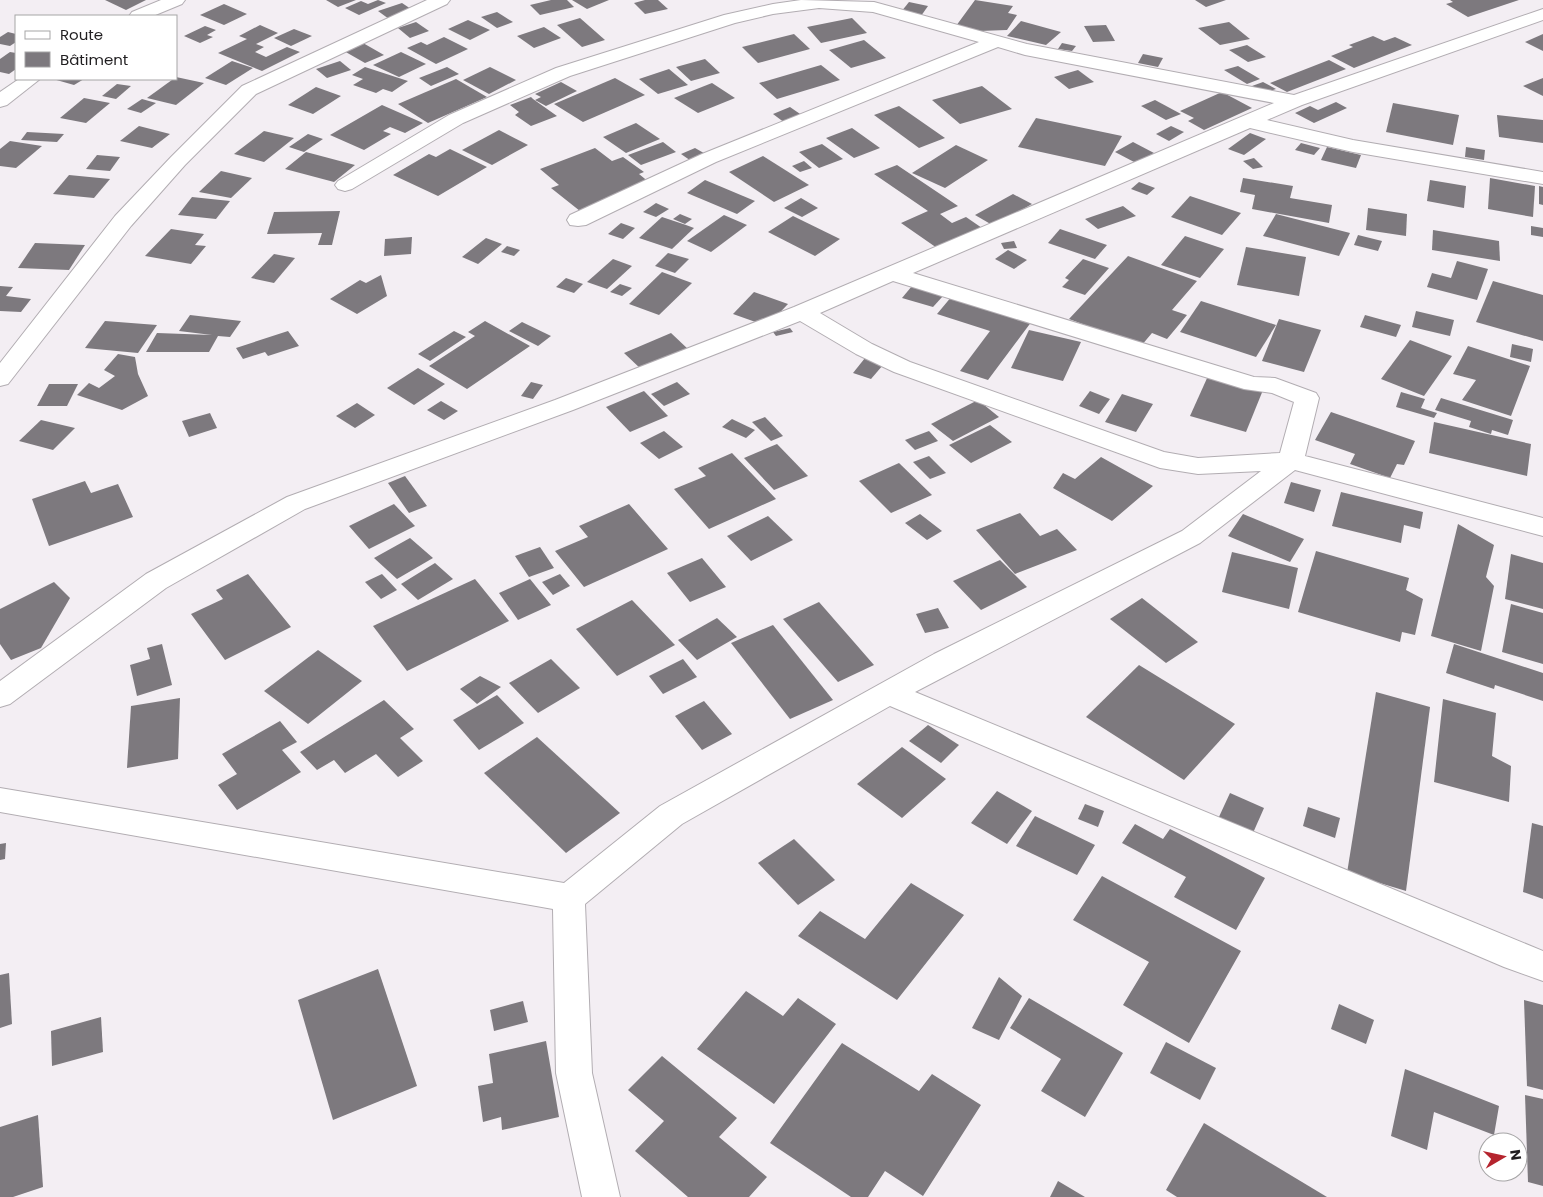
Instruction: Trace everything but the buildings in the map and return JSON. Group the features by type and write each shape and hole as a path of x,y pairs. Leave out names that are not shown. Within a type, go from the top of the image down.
{"street":[{"path":"140,15 176,0"},
{"path":"0,379 123,220 249,90 441,0"},
{"path":"345,185 456,119 564,72 669,37 773,9 819,2 880,3 995,42 1295,101"},
{"path":"0,696 156,581 296,503 564,404 802,312 1295,101 1543,14"},
{"path":"578,220 709,158 995,42"},
{"path":"0,101 30,80"},
{"path":"1247,121 1353,146 1543,178"},
{"path":"0,800 569,898 671,815 944,662 1192,537 1291,461 1307,398 1275,386 1252,384 894,274"},
{"path":"802,312 864,349 902,366 1160,460 1198,466 1291,461 1543,527"},
{"path":"889,693 1516,957 1543,966"},
{"path":"569,898 574,1073 601,1197"}]}
